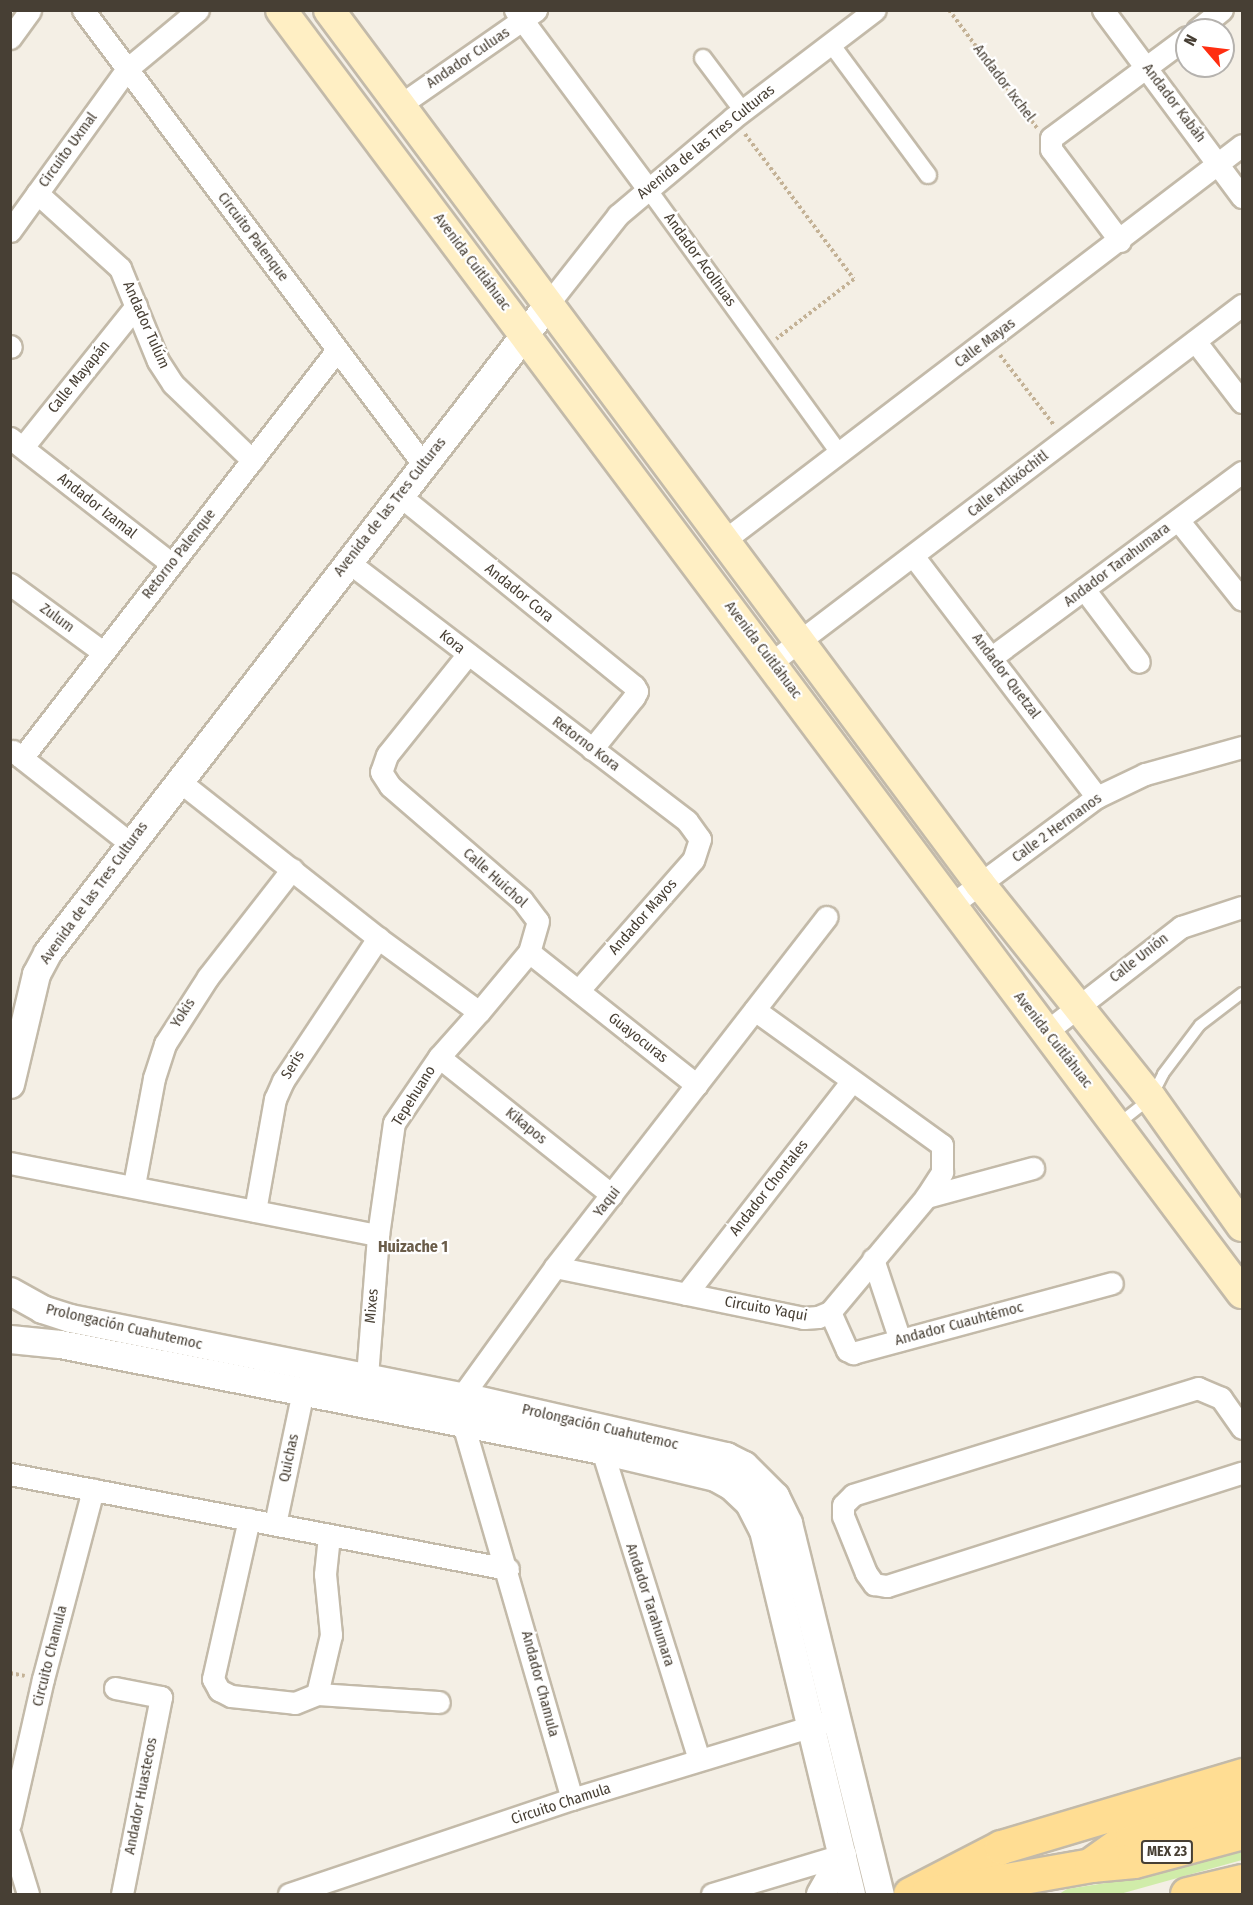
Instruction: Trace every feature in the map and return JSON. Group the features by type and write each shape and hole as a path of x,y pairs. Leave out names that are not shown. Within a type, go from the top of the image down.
{"main road":[{"name":"Avenida Cuitláhuac","path":"280,10 772,662 950,906 1118,1124 1242,1293"},
{"path":"329,10 726,539 980,884 1151,1098 1242,1226"},
{"path":"910,1894 1001,1847 1242,1775"},
{"path":"1036,1894 1091,1864 1132,1835 1242,1800"},
{"name":"MEX 23","path":"927,1894 1091,1864 1134,1861 1242,1832"},
{"path":"1187,1894 1242,1881"}],"street":[{"path":"10,38 30,10"},
{"name":"Circuito Palenque","path":"83,10 423,464"},
{"name":"Circuito Uxmal","path":"10,231 127,69 198,10"},
{"name":"Avenida de las Tres Culturas","path":"10,1084 36,974 46,953 347,561 618,215 737,114 831,44 852,17 874,10"},
{"name":"Andador Kabáh","path":"1102,10 1148,67 1242,197"},
{"name":"Andador Culuas","path":"400,105 525,14"},
{"name":"Andador Acolhuas","path":"525,14 839,453"},
{"path":"831,44 928,175"},
{"path":"1120,241 1051,149 1051,138 1175,47"},
{"path":"703,58 737,114"},
{"name":"Calle Mayas","path":"726,539 1220,165 1242,145"},
{"name":"Andador Tulúm","path":"37,193 116,262 158,361 173,384 252,460"},
{"name":"Calle Ixtlixóchitl","path":"772,662 1242,305"},
{"name":"Calle Mayapán","path":"17,442 136,306"},
{"path":"1195,341 1242,402"},
{"name":"Retorno Palenque","path":"16,754 103,652 337,350"},
{"name":"Andador Izamal","path":"17,442 172,564"},
{"name":"Andador Tarahumara","path":"992,657 1242,472"},
{"name":"Andador Cora","path":"399,495 637,691 592,749"},
{"path":"1178,520 1242,600"},
{"name":"Andador Quetzal","path":"914,556 1096,797"},
{"name":"Kora","path":"347,561 468,654 387,755 381,772"},
{"name":"Zulum","path":"10,584 103,652"},
{"path":"1084,589 1139,662"},
{"name":"Retorno Kora","path":"468,654 687,821 700,839"},
{"name":"Calle 2 Hermanos","path":"950,906 1096,797 1144,774 1242,747"},
{"path":"16,754 130,843"},
{"name":"Calle Huichol","path":"381,772 390,786 527,907 539,928 529,952"},
{"path":"179,781 378,938 479,1012"},
{"name":"Andador Mayos","path":"578,991 693,861 700,839"},
{"name":"Yokis","path":"134,1185 154,1078 165,1044 208,976 292,869"},
{"name":"Calle Unión","path":"1047,1031 1139,955 1181,927 1242,907"},
{"path":"755,1010 825,917"},
{"name":"Seris","path":"255,1211 275,1099 283,1081 378,938"},
{"path":"529,952 578,991"},
{"name":"Tepehuano","path":"378,1235 394,1123 439,1057 529,952"},
{"name":"Guayocuras","path":"578,991 697,1085"},
{"name":"Circuito Yaqui","path":"555,1267 804,1318 830,1312 926,1197 942,1172 942,1145 851,1082 755,1010"},
{"name":"Yaqui","path":"462,1396 555,1267 755,1010"},
{"name":"Kikapos","path":"439,1057 612,1196"},
{"name":"Andador Chontales","path":"686,1294 851,1082"},
{"path":"10,1163 134,1185 378,1235"},
{"path":"926,1197 1033,1168"},
{"name":"Mixes","path":"367,1376 378,1235"},
{"path":"873,1259 900,1340"},
{"name":"Andador Cuauhtémoc","path":"830,1312 850,1353 1112,1283"},
{"name":"Prolongación Cuahutemoc","path":"10,1291 42,1309 70,1318 367,1376 726,1456 761,1478 775,1496 788,1523 823,1723 842,1855 851,1894"},
{"name":"Prolongación Cuahutemoc","path":"10,1339 60,1344 303,1391 602,1450 715,1477 749,1503 763,1530 823,1723 880,1894"},
{"path":"1242,1428 1221,1398 1198,1388 853,1495 843,1505 843,1516 866,1573 874,1584 887,1586 1242,1473"},
{"name":"Quichas","path":"275,1524 303,1391"},
{"name":"Andador Chamula","path":"462,1396 463,1424 508,1569 572,1799"},
{"name":"Andador Tarahumara","path":"602,1450 699,1759"},
{"path":"10,1474 508,1569"},
{"name":"Circuito Chamula","path":"10,1824 43,1679 93,1490"},
{"path":"249,1519 213,1679 219,1690 231,1696 295,1703 314,1697 439,1702"},
{"path":"314,1697 331,1635 325,1575 329,1535"},
{"name":"Andador Huastecos","path":"115,1688 161,1696 122,1894"},
{"name":"Circuito Chamula","path":"289,1894 572,1799 823,1723"},
{"path":"10,1835 28,1894"},
{"path":"716,1894 842,1855"},
{"path":"820,1894 842,1855"}],"lane":[{"path":"1118,1124 1151,1098 1163,1074 1200,1025 1242,993"}],"path":[{"name":"Andador Ixchel","path":"950,10 1037,129 1051,138"},
{"path":"737,114 854,279 763,348"},
{"path":"988,340 1065,440"}],"green space":[{"path":"1242,1852 1242,1860 1120,1894 1059,1894 1067,1889 1138,1878"}],"district":[{"name":"Huizache 1","path":"413,1247"}]}
